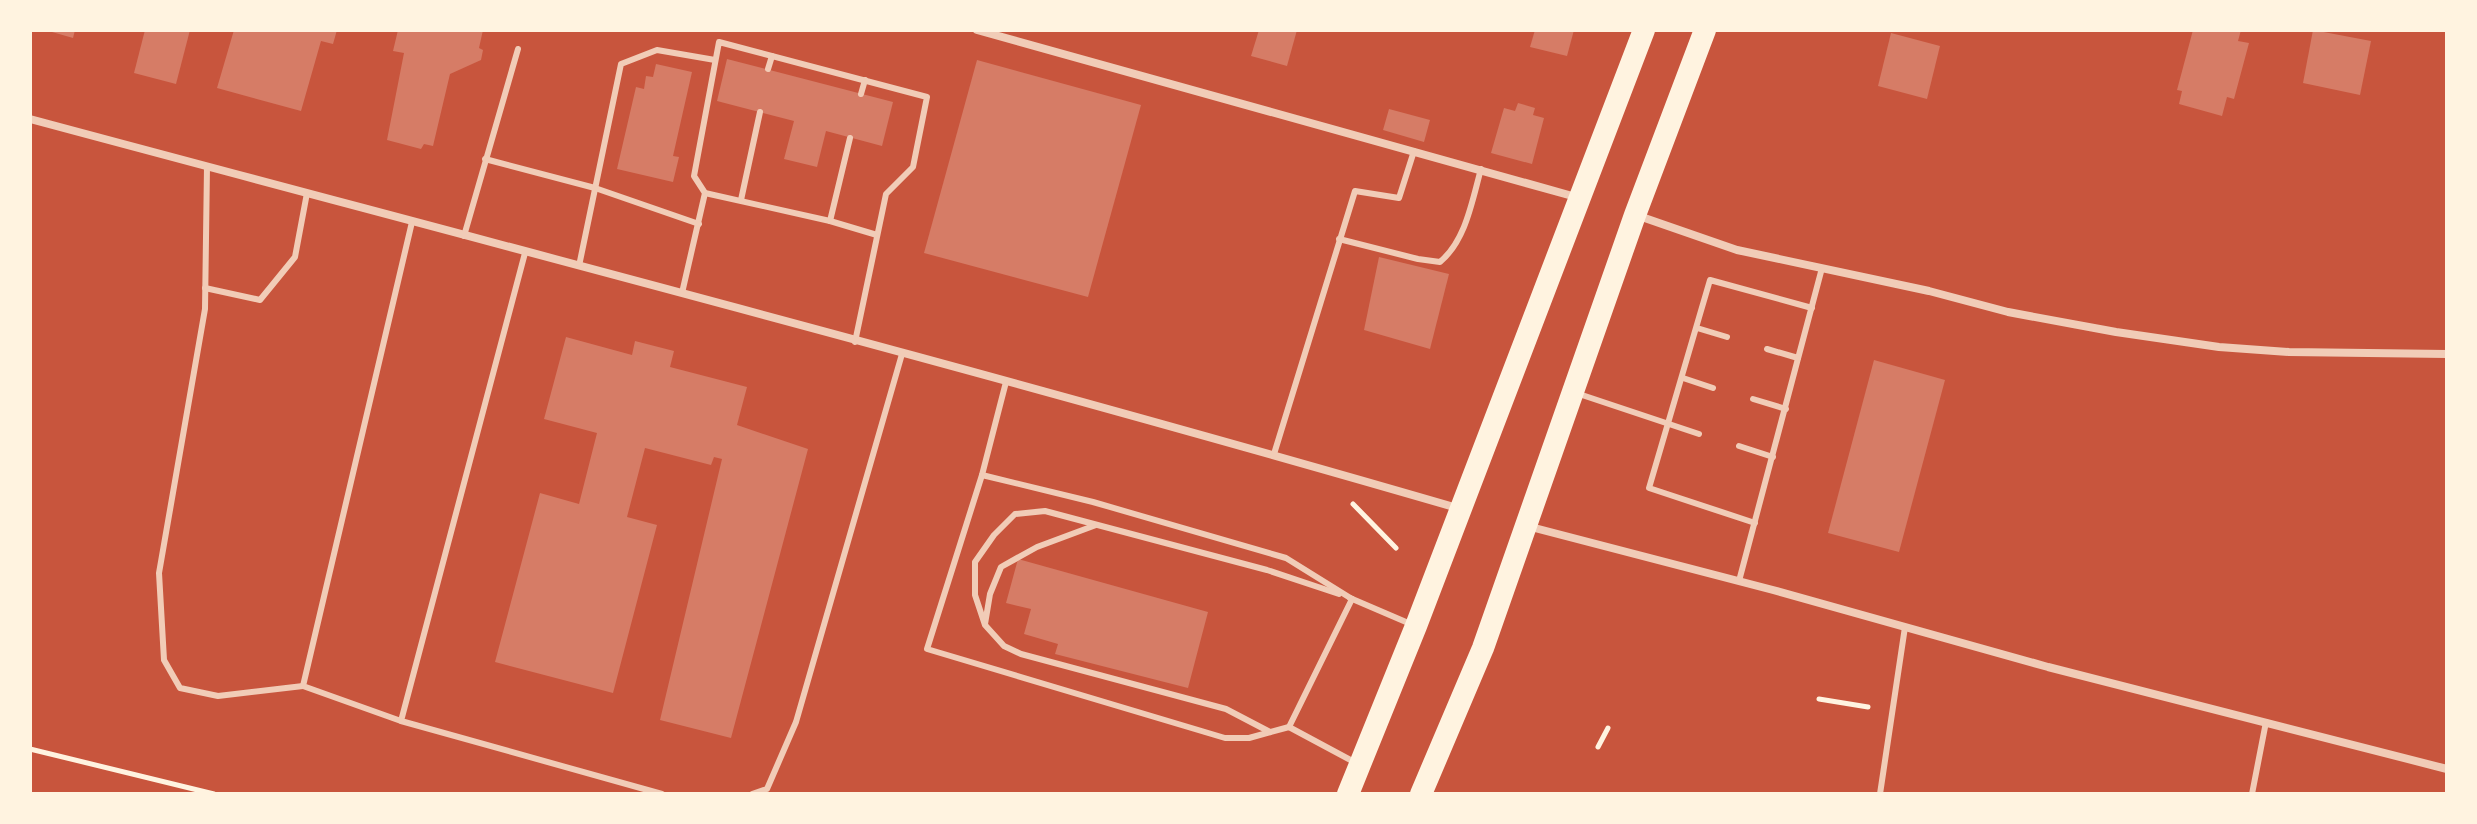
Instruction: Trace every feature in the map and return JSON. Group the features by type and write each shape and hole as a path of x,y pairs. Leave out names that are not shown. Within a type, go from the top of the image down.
{"highway":[{"path":"1348,794 1416,626 1644,30"},
{"path":"1421,794 1483,648 1635,215 1705,30"}],"street":[{"path":"977,30 1581,198"},
{"path":"30,119 1274,454 1461,509"},
{"path":"1635,215 1737,250 1929,291 2008,312 2116,332 2219,347 2289,352 2447,354"},
{"path":"1525,526 2447,769"}],"lane":[{"path":"682,293 705,193 694,176 719,42 927,97 913,167 886,194 855,342"},
{"path":"464,236 518,49"},
{"path":"579,266 621,64 657,50 715,60"},
{"path":"768,69 772,56"},
{"path":"861,94 865,80"},
{"path":"741,200 760,112"},
{"path":"830,221 850,138"},
{"path":"1274,454 1355,191 1399,198 1414,151"},
{"path":"485,159 595,188 699,224"},
{"path":"207,167 205,309 159,573 164,660 180,688 218,696 303,686 401,721 662,794"},
{"path":"1339,239 1440,262 1454,251 1481,169"},
{"path":"205,288 260,300 295,257 307,193"},
{"path":"705,193 830,221 877,235"},
{"path":"303,686 412,222"},
{"path":"401,721 525,253"},
{"path":"1739,581 1822,268"},
{"path":"1755,523 1649,488 1710,280 1812,308"},
{"path":"1697,328 1727,337"},
{"path":"1767,349 1798,358"},
{"path":"752,794 767,789 796,722 902,354"},
{"path":"1683,378 1713,388"},
{"path":"1006,382 982,475 927,649 1225,738 1249,738 1289,727 1359,764"},
{"path":"1572,391 1699,434"},
{"path":"1753,399 1786,409"},
{"path":"1739,446 1773,457"},
{"path":"982,475 1093,502 1286,558 1352,599"},
{"path":"1270,732 1226,709 1021,654 1004,646 985,625 975,595 975,562 994,535 1015,514 1045,511 1267,570 1352,599 1416,626"},
{"path":"985,625 990,594 1001,567 1037,547 1096,525"},
{"path":"1289,727 1352,599"},
{"path":"1880,794 1905,627"},
{"path":"2252,794 2266,722"}],"path":[{"path":"1819,699 1868,707"},
{"path":"1598,747 1608,728"},
{"path":"30,749 214,794"}],"building":[{"path":"45,30 75,30 73,38"},
{"path":"145,30 190,30 176,84 134,73"},
{"path":"234,30 337,30 333,44 321,41 301,111 217,88"},
{"path":"398,30 483,30 479,48 483,50 481,60 450,74 433,146 424,144 421,149 387,140 404,53 393,51"},
{"path":"1259,30 1297,30 1287,66 1251,56"},
{"path":"1535,30 1574,30 1567,56 1530,47"},
{"path":"2193,30 2241,30 2238,41 2249,43 2234,99 2227,97 2222,116 2179,104 2182,91 2177,90"},
{"path":"2313,30 2371,41 2360,95 2303,83"},
{"path":"1891,33 1940,46 1927,99 1878,86"},
{"path":"727,59 893,102 882,146 826,131 817,167 784,159 794,121 717,101"},
{"path":"977,60 1141,105 1088,297 924,253"},
{"path":"656,64 692,72 673,156 679,157 673,182 617,169 636,87 644,89 646,76 653,77"},
{"path":"1518,103 1535,108 1533,115 1544,118 1532,164 1491,153 1504,108 1515,111"},
{"path":"1389,109 1430,120 1424,142 1383,130"},
{"path":"1379,257 1449,274 1430,349 1364,330"},
{"path":"566,337 632,355 635,341 674,351 670,367 747,387 737,425 808,449 731,738 660,720 722,459 714,457 711,465 645,448 627,517 657,525 613,693 495,662 540,493 579,504 597,433 544,419"},
{"path":"1874,360 1945,380 1899,552 1828,533"},
{"path":"1018,559 1208,612 1188,688 1055,654 1058,644 1024,634 1031,609 1006,603"}]}
